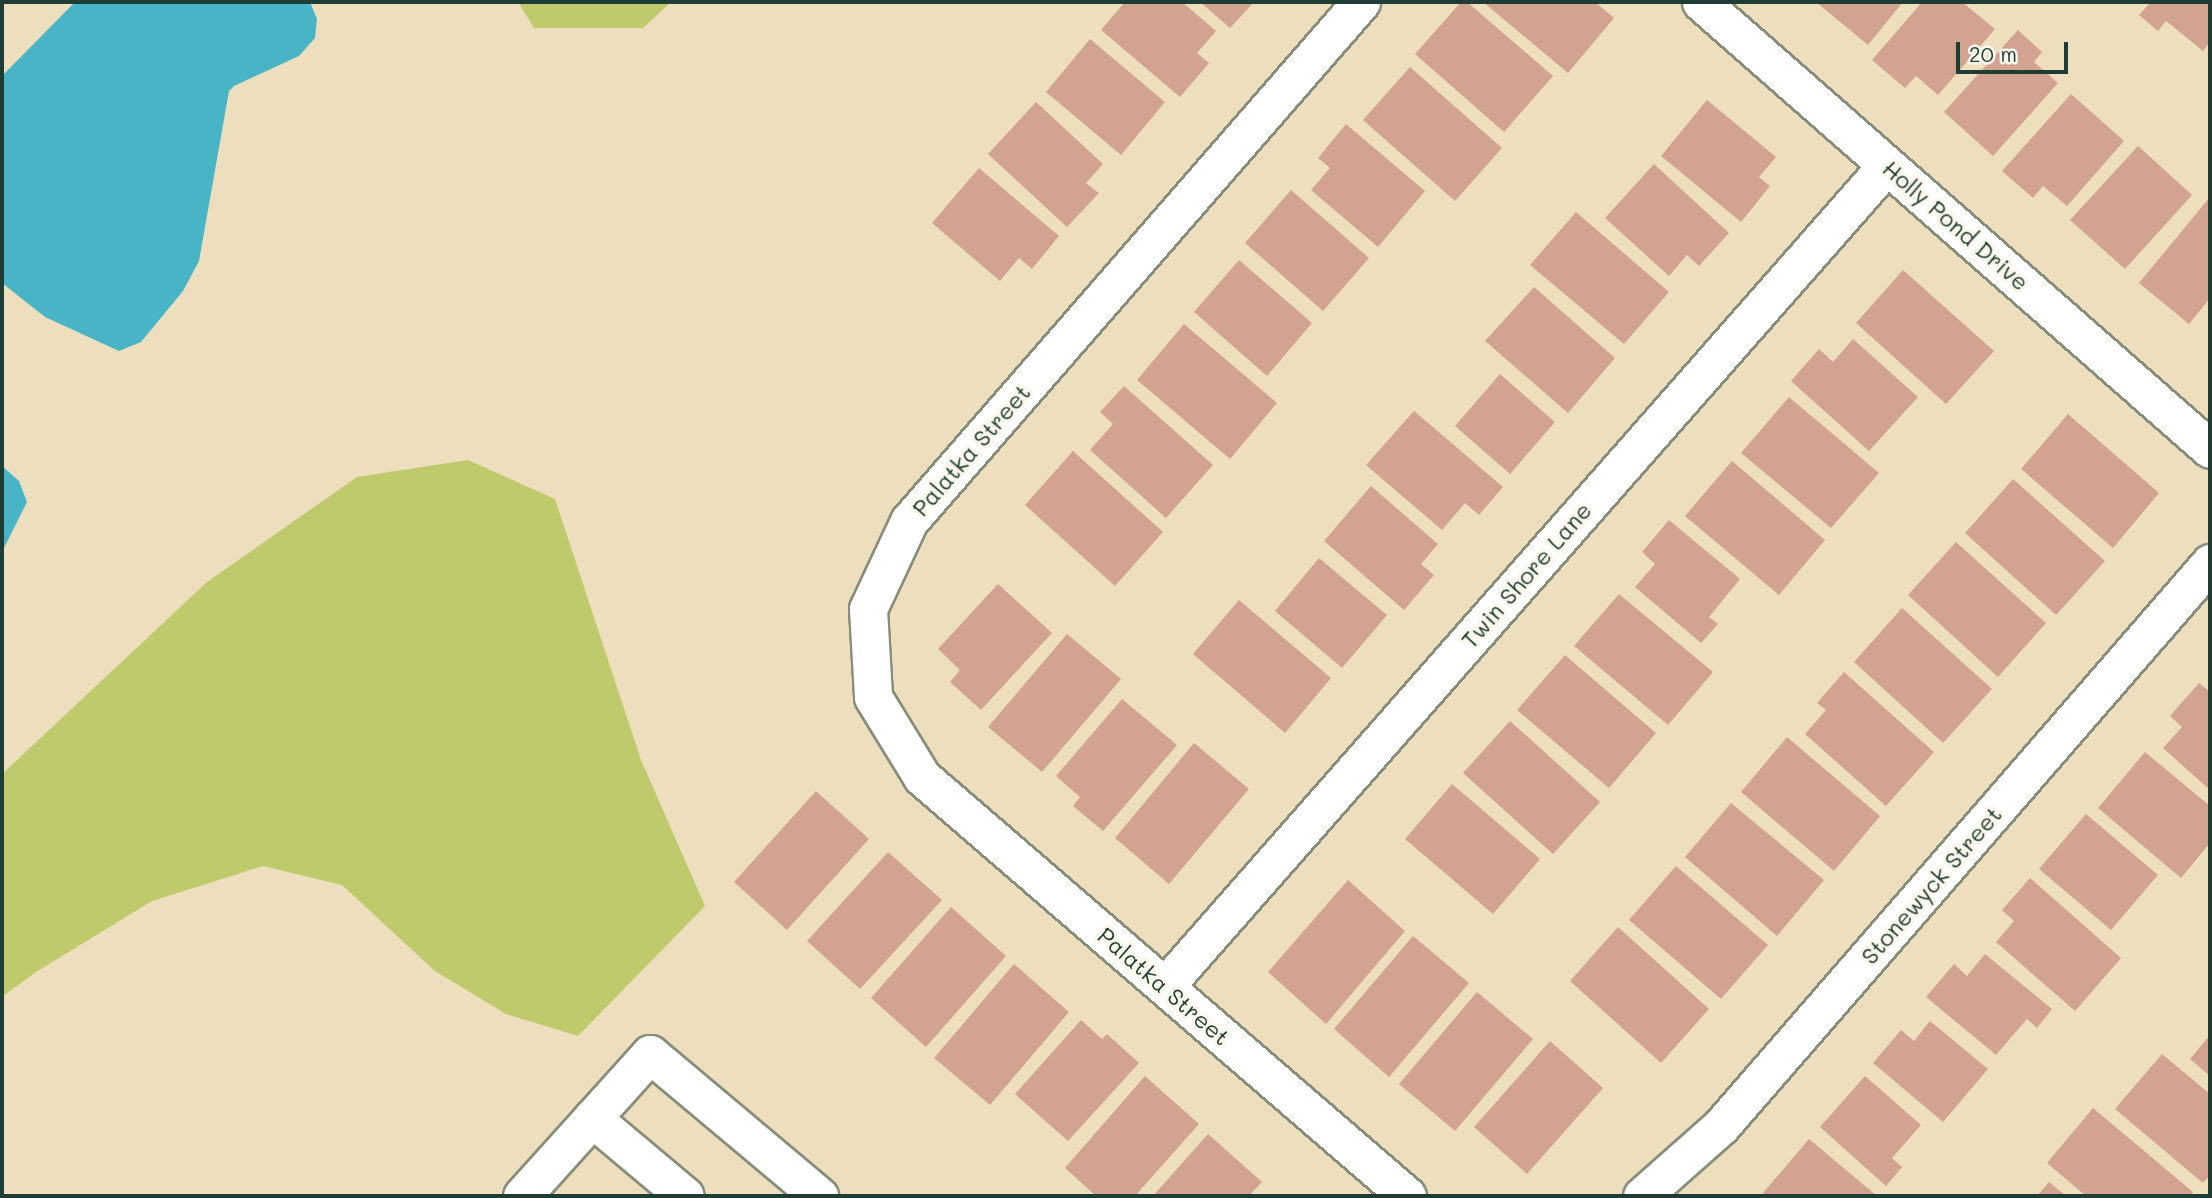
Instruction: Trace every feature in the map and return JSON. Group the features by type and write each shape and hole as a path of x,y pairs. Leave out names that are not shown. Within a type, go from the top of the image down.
{"street":[{"name":"Palatka Street","path":"1361,2 909,521 868,609 873,697 922,777 1407,1196"},
{"name":"Holly Pond Drive","path":"1701,2 2210,449"},
{"name":"Twin Shore Lane","path":"1165,986 1887,165"},
{"name":"Stonewyck Street","path":"1642,1196 1721,1126 2210,563"},
{"path":"532,1193 592,1118 650,1054 819,1196"},
{"path":"592,1118 685,1196"}],"green space":[{"path":"518,2 671,2 643,28 534,28"},
{"path":"468,460 555,499 641,760 705,906 578,1036 506,1014 435,971 342,885 263,866 152,901 36,972 2,997 2,774 207,582 357,477"}],"water":[{"path":"75,2 310,2 317,19 315,38 299,56 234,86 229,91 199,261 183,291 141,342 119,351 45,317 2,283 2,76"},
{"path":"2,466 19,481 27,502 2,552"}],"building":[{"path":"1125,2 1182,2 1216,31 1197,53 1209,63 1180,97 1101,30"},
{"path":"1200,2 1254,2 1230,28"},
{"path":"1461,2 1467,2 1553,76 1504,132 1415,54"},
{"path":"1483,2 1595,2 1614,18 1568,73"},
{"path":"1816,2 1903,2 1868,45"},
{"path":"1922,2 1962,2 1995,29 1938,95 1916,76 1905,88 1872,60"},
{"path":"2151,2 2210,2 2210,42 2203,51 2166,21 2158,31 2139,15"},
{"path":"2018,30 2042,52 2034,62 2058,83 1993,156 1944,112"},
{"path":"1090,39 1165,102 1121,155 1046,92"},
{"path":"1410,67 1502,148 1455,201 1363,120"},
{"path":"2071,94 2124,141 2067,206 2043,186 2033,198 2002,171"},
{"path":"1707,100 1776,157 1759,177 1770,186 1741,222 1661,156"},
{"path":"1036,102 1103,164 1086,183 1099,193 1067,227 988,154"},
{"path":"1346,124 1425,191 1378,247 1311,190 1330,168 1318,158"},
{"path":"2138,146 2192,195 2125,269 2070,220"},
{"path":"1654,164 1729,233 1699,266 1687,255 1669,276 1605,218"},
{"path":"979,168 1059,236 1032,269 1019,258 1000,281 932,223"},
{"path":"1291,190 1369,258 1323,311 1245,243"},
{"path":"2210,197 2210,298 2189,324 2139,283"},
{"path":"1576,212 1669,292 1624,344 1530,265"},
{"path":"1239,260 1312,323 1267,376 1194,312"},
{"path":"1903,270 1994,351 1946,404 1856,323"},
{"path":"1534,287 1615,358 1568,413 1485,341"},
{"path":"1184,324 1277,403 1230,459 1137,380"},
{"path":"1853,339 1918,397 1869,451 1791,381 1819,349 1833,362"},
{"path":"1500,374 1555,422 1510,474 1455,426"},
{"path":"1124,386 1213,465 1166,518 1090,450 1113,424 1100,412"},
{"path":"1789,397 1879,473 1831,528 1741,453"},
{"path":"1414,411 1503,487 1479,515 1465,503 1442,530 1366,465"},
{"path":"2068,414 2159,493 2113,548 2021,469"},
{"path":"1073,451 1163,532 1115,586 1025,505"},
{"path":"1732,461 1825,540 1779,595 1685,516"},
{"path":"2013,479 2105,561 2056,615 1965,533"},
{"path":"1371,486 1438,544 1421,564 1434,575 1404,610 1324,541"},
{"path":"1669,520 1740,579 1709,617 1718,624 1701,643 1635,587 1655,564 1642,552"},
{"path":"1956,542 2046,623 1998,677 1908,595"},
{"path":"1319,558 1387,615 1342,668 1275,611"},
{"path":"998,584 1052,633 981,710 950,682 960,670 938,649"},
{"path":"1619,594 1713,672 1668,725 1574,646"},
{"path":"1239,600 1331,678 1285,733 1193,654"},
{"path":"1902,608 1992,689 1943,743 1854,662"},
{"path":"1067,634 1121,679 1042,772 988,727"},
{"path":"1565,655 1656,733 1609,788 1517,710"},
{"path":"1844,672 1934,752 1886,806 1805,734 1826,710 1817,703"},
{"path":"2199,683 2210,692 2210,790 2163,748 2182,727 2170,716"},
{"path":"1122,699 1177,745 1103,831 1073,806 1080,797 1056,776"},
{"path":"1510,721 1600,802 1553,854 1463,773"},
{"path":"1787,737 1880,816 1834,871 1741,792"},
{"path":"1194,743 1249,789 1169,884 1115,838"},
{"path":"2145,752 2210,806 2210,843 2181,878 2098,808"},
{"path":"1452,784 1540,859 1493,914 1405,839"},
{"path":"816,791 869,839 787,930 734,882"},
{"path":"1731,803 1824,880 1777,936 1685,857"},
{"path":"2086,814 2158,875 2111,930 2039,869"},
{"path":"888,852 942,900 860,989 807,941"},
{"path":"1676,866 1768,945 1721,999 1629,920"},
{"path":"2030,878 2121,958 2075,1011 1996,942 2014,921 2002,910"},
{"path":"1348,880 1405,931 1326,1024 1268,972"},
{"path":"951,907 1006,956 926,1047 871,998"},
{"path":"1618,927 1709,1009 1661,1063 1570,981"},
{"path":"1413,936 1469,983 1389,1077 1334,1029"},
{"path":"1985,954 2052,1009 2037,1028 2027,1019 1996,1055 1926,997 1954,964 1967,976"},
{"path":"1014,964 1069,1012 990,1105 934,1058"},
{"path":"1477,992 1533,1039 1455,1131 1399,1084"},
{"path":"1081,1020 1102,1039 1107,1034 1139,1063 1068,1141 1015,1094"},
{"path":"1930,1021 1988,1069 1943,1122 1873,1063 1901,1030 1914,1041"},
{"path":"2210,1035 2210,1076 2190,1059"},
{"path":"1550,1041 1603,1088 1527,1174 1474,1127"},
{"path":"2162,1054 2210,1094 2210,1175 2203,1183 2115,1109"},
{"path":"1145,1076 1199,1124 1135,1196 1096,1196 1065,1168"},
{"path":"1865,1076 1921,1125 1892,1158 1902,1167 1886,1186 1820,1127"},
{"path":"2093,1108 2193,1192 2190,1196 2086,1196 2047,1163"},
{"path":"1208,1134 1262,1182 1249,1196 1153,1196"},
{"path":"1809,1139 1877,1196 1766,1196 1763,1193"},
{"path":"2049,1182 2066,1196 2037,1196"}]}
